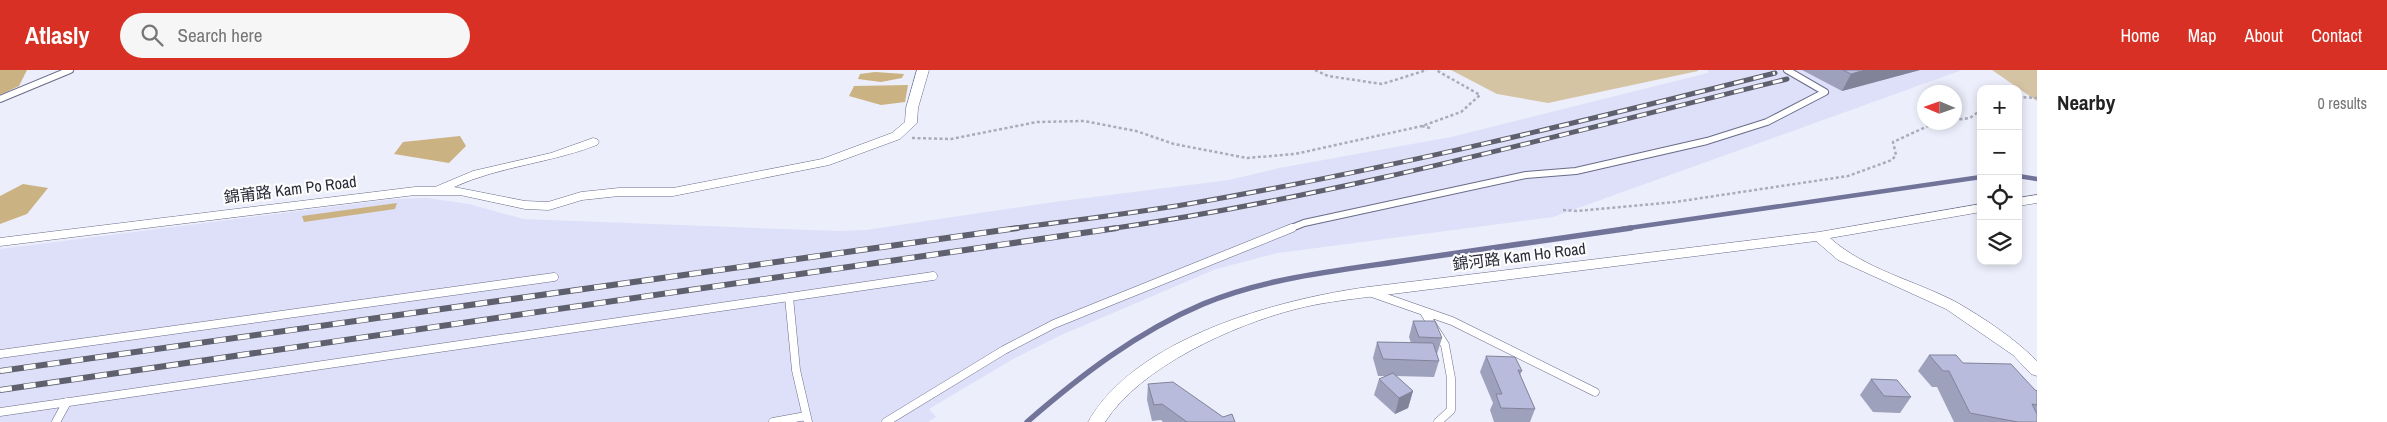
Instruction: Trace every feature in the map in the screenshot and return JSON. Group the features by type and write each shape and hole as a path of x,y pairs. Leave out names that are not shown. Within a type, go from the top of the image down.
{"street":[{"path":"896,136 911,123 912,108 923,70"},
{"name":"錦莆路 Kam Po Road","path":"0,242 438,190 460,191 525,205 541,206 569,202 581,196 619,192 674,192 825,162 896,136"},
{"path":"438,190 477,172 570,153 594,142"},
{"path":"2022,201 2037,199"},
{"name":"錦河路 Kam Ho Road","path":"1096,422 1121,390 1138,376 1204,340 1248,320 1295,305 1368,292 1819,236 1977,209"},
{"path":"1819,236 1843,257 1951,306 2018,351 2037,370"}],"lane":[{"path":"0,99 70,70"},
{"path":"886,422 1004,350 1054,324 1304,223 1526,175 1576,171 1707,141 1767,122 1825,92 1787,70"},
{"path":"0,412 933,276"},
{"path":"0,354 554,277"},
{"path":"1368,292 1452,321 1595,392"},
{"path":"772,422 807,419 796,370 789,297"},
{"path":"1424,312 1445,345 1451,378 1450,410 1438,422"},
{"path":"56,422 67,402"}],"path":[{"path":"1315,70 1328,76 1382,84 1427,70"},
{"path":"896,136 921,140 951,139 1037,122 1084,121 1136,131 1174,144 1247,158 1295,154 1422,126 1461,112 1480,95 1436,70"},
{"path":"2022,96 2037,98"},
{"path":"1962,119 1970,118 1977,113"},
{"path":"1422,126 1430,128"},
{"path":"1564,210 1574,211 1675,202 1848,176 1892,160 1896,155 1893,142 1919,130"}],"shaded area":[{"path":"0,70 27,70 19,86 0,95"},
{"path":"1451,70 1698,71 1548,103 1497,94"},
{"path":"1708,70 1962,70 1553,217 1278,253 1216,269 1059,336 1013,359 929,409 936,417 928,422 0,422 0,249 394,199 427,198 469,204 523,219 837,231 866,230 1054,202 1229,180 1279,168 1451,137 1708,73"},
{"path":"1992,70 2037,70 2037,101 2022,91 2022,85 2014,85"},
{"path":"875,72 904,74 902,78 881,82 858,79 860,74"},
{"path":"908,85 905,102 881,105 849,96 854,86"},
{"path":"460,136 466,146 449,163 394,154 403,142"},
{"path":"23,184 48,188 27,214 0,224 0,196"},
{"path":"397,203 395,209 304,222 302,216"}],"building":[{"path":"1843,70 1865,70 1851,74"},
{"path":"1413,321 1435,321 1442,338 1419,337"},
{"path":"1377,342 1433,343 1439,361 1383,359"},
{"path":"1929,355 1956,355 1963,363 2011,364 2037,391 2037,405 2032,404 2037,414 2037,422 2018,422 1970,413 1949,371 1943,371"},
{"path":"1486,356 1515,357 1522,371 1518,370 1535,409 1501,408 1496,394 1502,394"},
{"path":"1393,373 1413,391 1399,398 1379,379"},
{"path":"1871,379 1897,380 1911,397 1884,396"},
{"path":"1173,382 1223,417 1232,414 1235,422 1187,422 1162,404 1154,405 1148,384"}],"waterway":[{"path":"2022,177 2037,179"},
{"path":"1622,229 1977,178"},
{"path":"1027,422 1068,388 1132,342 1179,315 1227,295 1276,282 1326,272 1631,228"}],"railway":[{"path":"1009,229 1188,204 1336,176 1556,127 1775,73"},
{"path":"1109,229 1195,215 1365,182 1787,79"},
{"path":"0,371 1018,228"},
{"path":"0,390 1117,228"}]}
